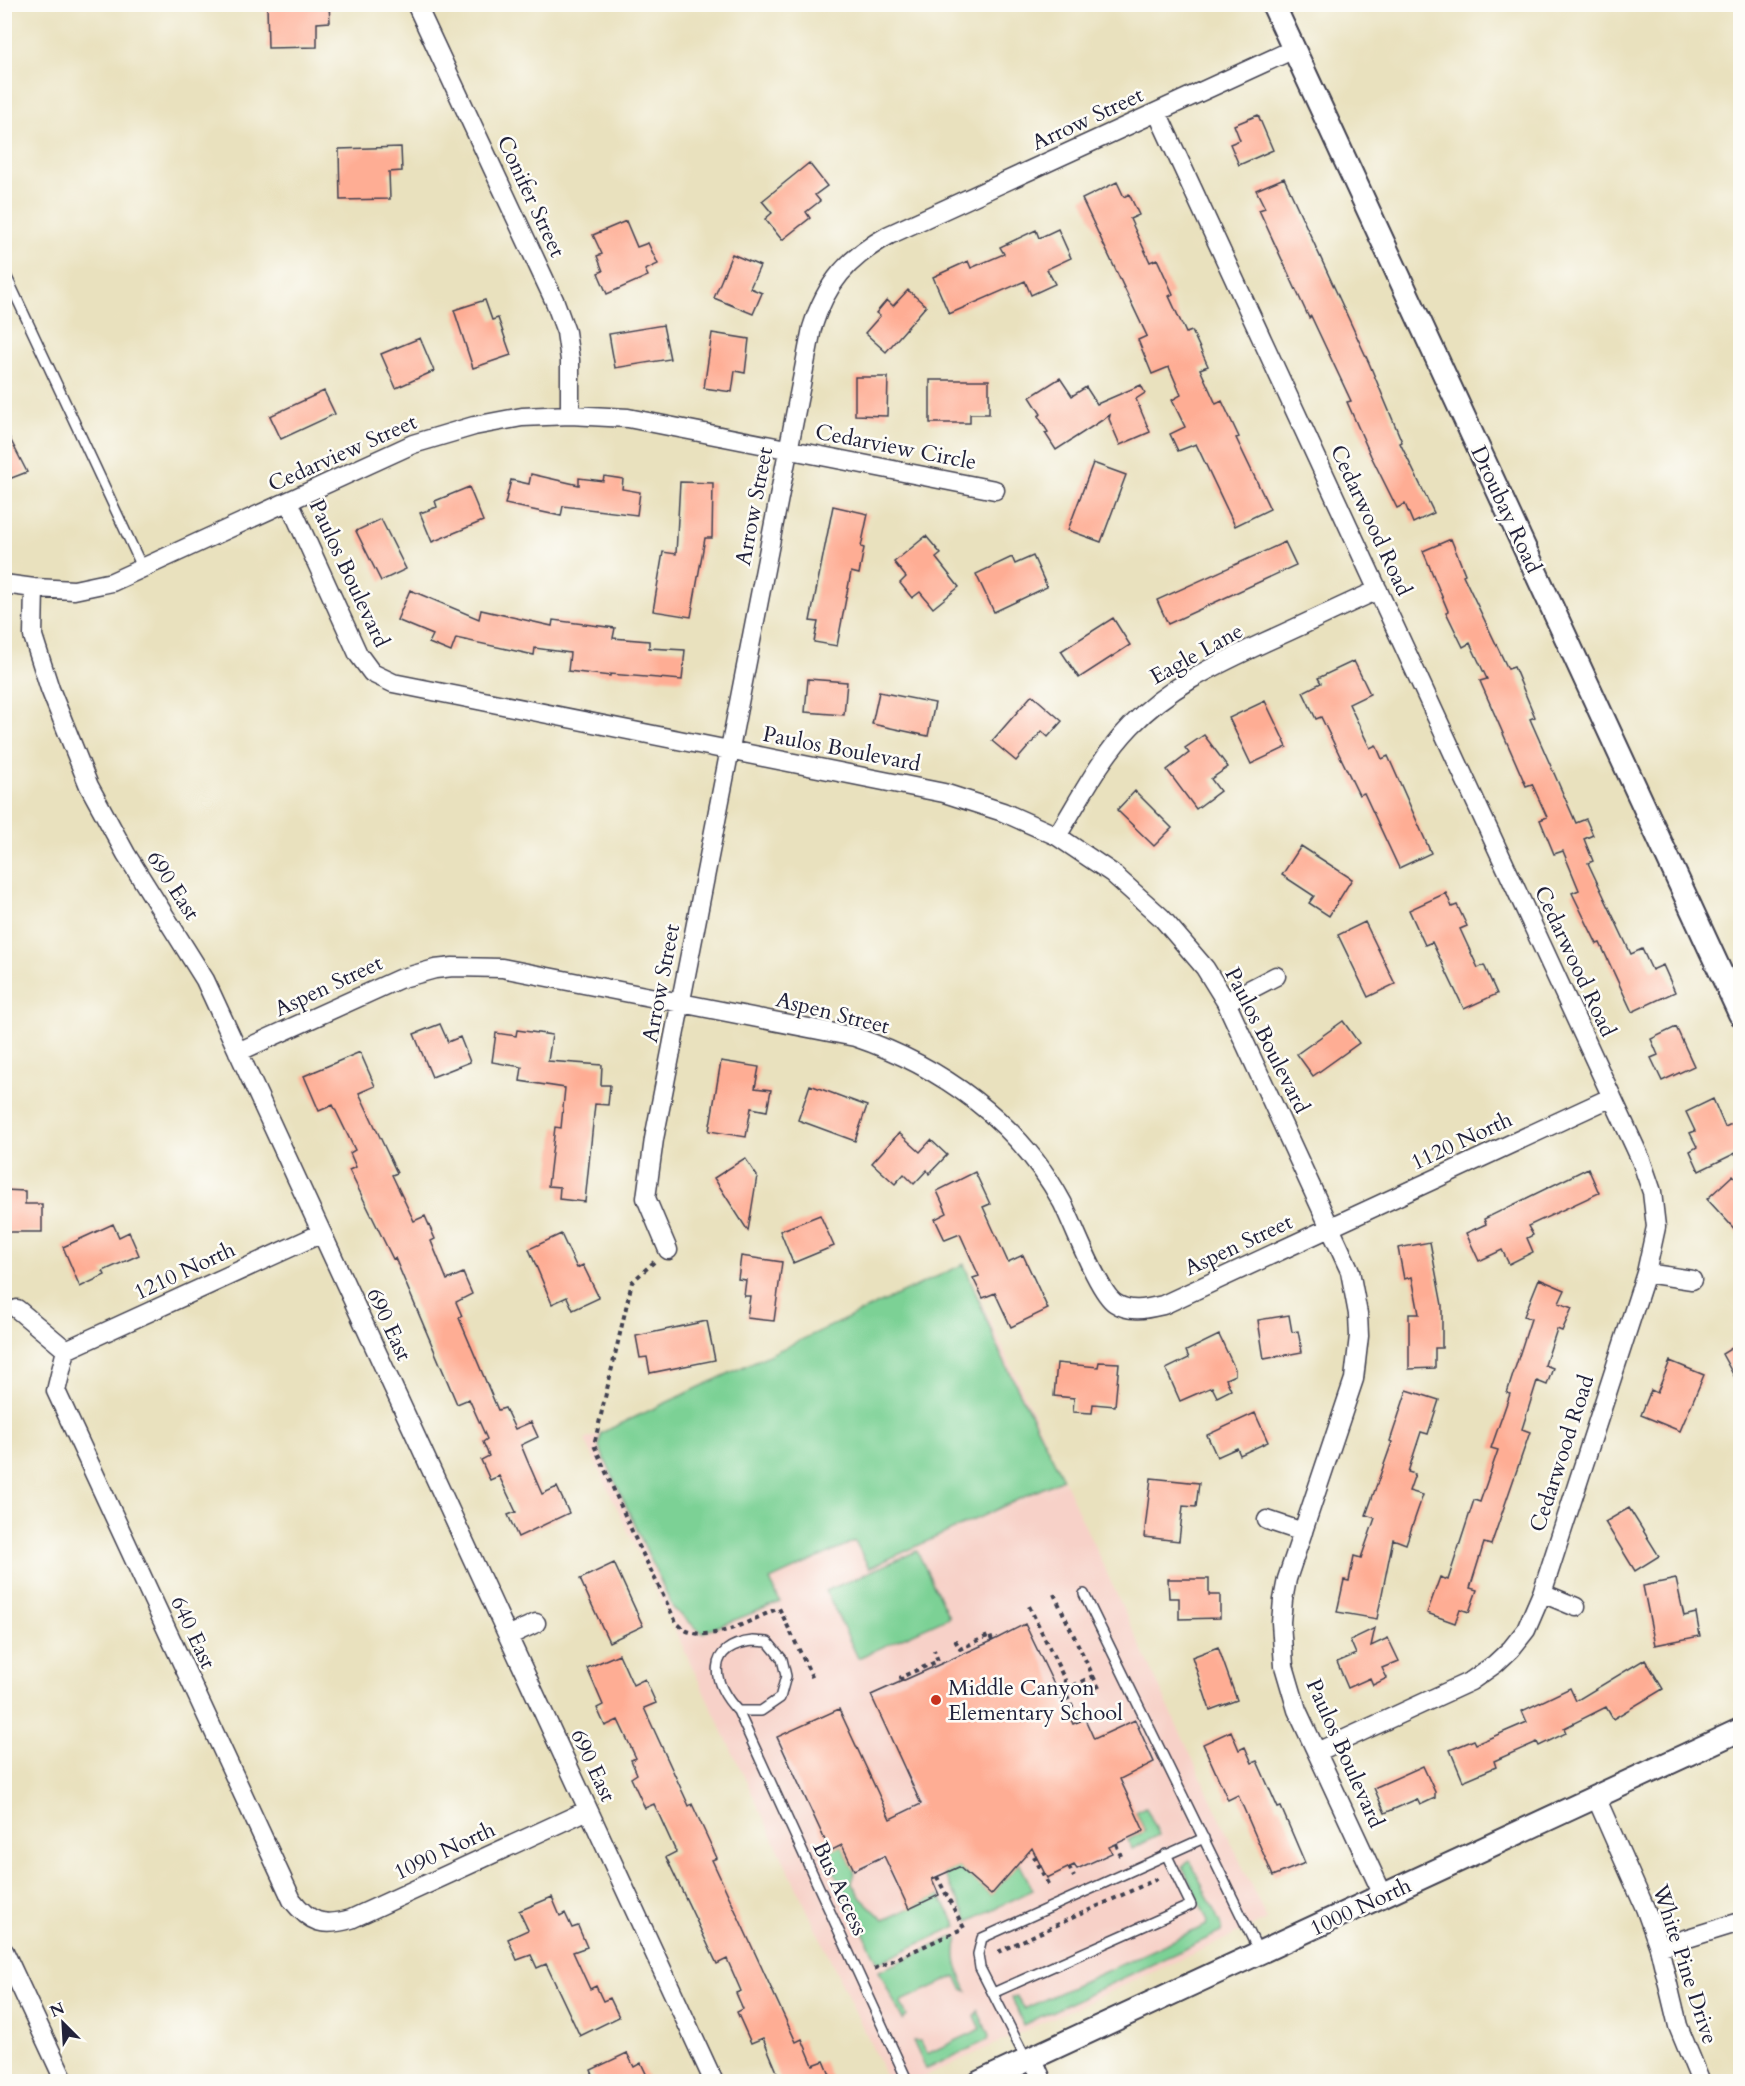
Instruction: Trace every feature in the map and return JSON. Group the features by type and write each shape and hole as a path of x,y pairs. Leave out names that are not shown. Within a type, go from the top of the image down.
{"street":[{"name":"Conifer Street","path":"416,4 555,302 566,332 570,360 570,416"},
{"name":"Droubay Road","path":"1273,4 1740,1014"},
{"name":"Arrow Street","path":"668,1250 646,1198 654,1139 812,328 817,312 832,283 856,256 889,235 1294,49"},
{"name":"Cedarwood Road","path":"1157,112 1641,1160 1652,1192 1656,1227 1646,1273 1542,1593 1526,1630 1495,1664 1471,1681 1317,1752"},
{"name":"Cedarview Street","path":"4,584 74,590 112,582 413,444 474,426 522,417 628,418 789,450"},
{"name":"Cedarview Circle","path":"789,450 995,490"},
{"name":"Paulos Boulevard","path":"289,502 358,654 372,673 393,683 944,793 1003,812 1057,836 1112,873 1162,918 1205,968 1226,1002 1331,1227 1350,1271 1355,1292 1358,1314 1358,1358 1348,1400 1287,1580 1283,1600 1281,1643 1289,1688 1383,1895"},
{"name":"690 East","path":"34,588 33,636 50,689 90,786 126,854 205,980 714,2082"},
{"name":"Eagle Lane","path":"1057,836 1115,744 1166,694 1207,669 1378,590"},
{"name":"Aspen Street","path":"238,1052 399,979 435,969 453,967 502,968 855,1037 911,1059 946,1079 986,1109 1028,1152 1061,1201 1102,1287 1114,1302 1137,1311 1163,1305 1331,1227"},
{"path":"1226,1002 1276,976"},
{"name":"1120 North","path":"1331,1227 1612,1097"},
{"name":"1210 North","path":"66,1350 322,1233"},
{"path":"1646,1273 1692,1280"},
{"path":"17,1309 66,1350"},
{"name":"640 East","path":"66,1350 56,1390 292,1900 303,1914 317,1922"},
{"path":"1267,1520 1303,1532"},
{"path":"1542,1593 1576,1607"},
{"path":"508,1636 536,1623"},
{"name":"1000 North","path":"980,2082 1740,1730"},
{"name":"White Pine Drive","path":"1596,1797 1645,1908 1659,1947 1678,2026 1701,2082"},
{"name":"1090 North","path":"317,1922 335,1923 351,1918 588,1810"},
{"path":"1659,1947 1740,1922"},
{"path":"4,1951 65,2082"},
{"path":"1029,2059 1043,2082"}],"lane":[{"path":"4,271 143,569"},
{"path":"1084,1594 1259,1952"},
{"path":"741,1642 768,1642 782,1659 786,1676 780,1698 761,1711 738,1711 728,1701 716,1674 719,1660 727,1647 741,1642"},
{"name":"Bus Access","path":"738,1711 908,2082"},
{"path":"1029,2059 980,1968 978,1954 982,1938 1204,1838"},
{"path":"993,1993 1191,1905 1166,1854"}],"path":[{"path":"668,1250 632,1282 594,1445 635,1538 676,1622 686,1631 713,1633 730,1629 779,1608 814,1681"},
{"path":"1054,1594 1100,1690"},
{"path":"1029,1606 1065,1680 1064,1690 1079,1722"},
{"path":"955,1640 960,1649 990,1635 992,1641"},
{"path":"902,1681 901,1677 938,1661 934,1650"},
{"path":"1064,1690 1093,1676"},
{"path":"1116,1844 1121,1856"},
{"path":"1034,1856 1050,1888"},
{"path":"1069,1867 1074,1877"},
{"path":"874,1969 964,1928 937,1877"},
{"path":"998,1952 1159,1878"}],"shaded area":[{"name":"Middle Canyon Elementary School","path":"964,1264 1267,1920 915,2081 888,2081 585,1440"}],"green space":[{"path":"964,1264 1001,1355 1063,1479 869,1568 855,1541 770,1580 780,1602 702,1633 673,1608 599,1447 601,1433"},
{"path":"917,1551 949,1617 858,1658 826,1591"},
{"path":"1146,1807 1159,1835 1132,1849 1128,1840 1145,1831 1136,1812"},
{"path":"842,1845 854,1870 852,1883 861,1898 884,1920 939,1895 957,1926 878,1963 824,1850 830,1851"},
{"path":"1190,1860 1222,1927 1221,1932 1023,2025 1012,1997 1017,1996 1024,2009 1207,1925 1208,1922 1183,1867"},
{"path":"1019,1863 1033,1890 969,1921 944,1874 959,1867 991,1895"},
{"path":"955,1936 958,1938 957,1965 967,1991 962,1989 956,1976 902,2001 907,2016 903,2020 879,1971"},
{"path":"978,2011 989,2036 988,2040 926,2069 913,2041 920,2041 927,2054 981,2029 975,2016"}],"building":[{"path":"267,4 329,4 330,22 317,23 317,47 268,48"},
{"path":"1258,115 1273,150 1239,165 1230,144 1240,140 1234,125"},
{"path":"401,147 402,171 389,172 390,199 340,200 339,149"},
{"path":"809,163 827,186 815,195 820,201 806,212 810,218 782,240 765,219 772,213 762,201"},
{"path":"1284,178 1369,363 1402,442 1400,443 1434,513 1413,523 1405,504 1397,508 1371,456 1347,402 1351,401 1311,316 1309,318 1259,210 1265,208 1256,190"},
{"path":"1117,182 1124,197 1129,194 1139,215 1130,219 1150,262 1157,259 1173,294 1169,296 1186,333 1192,331 1208,366 1200,369 1216,404 1222,401 1239,437 1236,438 1270,509 1235,526 1196,444 1178,451 1170,434 1185,427 1172,400 1181,395 1169,367 1152,374 1138,340 1147,336 1082,199"},
{"path":"626,221 637,247 648,243 658,264 645,270 648,276 607,294 598,273 603,271 597,256 602,254 593,235"},
{"path":"1058,229 1071,258 1047,269 1055,284 1031,295 1025,281 949,314 933,277 968,261 971,268 1004,254 1000,247 1036,230 1039,238"},
{"path":"732,254 760,266 750,288 762,293 753,314 714,298"},
{"path":"908,290 926,306 886,352 865,333 880,316 876,313 887,300 893,306"},
{"path":"485,300 492,320 498,318 511,355 473,368 454,310"},
{"path":"663,325 670,359 615,368 609,334"},
{"path":"712,333 749,339 745,373 735,371 732,392 704,388"},
{"path":"420,338 434,371 396,388 381,354"},
{"path":"855,377 888,377 887,416 855,415"},
{"path":"1060,378 1072,396 1086,387 1097,404 1141,385 1145,393 1136,399 1150,432 1120,445 1109,419 1110,415 1056,450 1045,433 1048,432 1038,416 1041,414 1030,397"},
{"path":"930,380 989,380 989,414 970,414 970,423 930,423"},
{"path":"324,391 335,414 281,439 270,416"},
{"path":"4,427 27,472 4,481"},
{"path":"1093,463 1126,475 1101,542 1068,530"},
{"path":"531,474 579,485 579,478 603,481 604,476 623,479 622,489 640,492 637,515 563,506 561,516 505,504 511,480 529,484"},
{"path":"680,482 713,483 712,538 705,538 691,617 653,611 663,552 676,554"},
{"path":"469,487 483,521 432,542 420,513 437,507 435,501"},
{"path":"833,506 868,514 861,547 864,548 859,574 851,572 837,646 814,642 818,622 810,621"},
{"path":"381,519 406,569 381,581 356,531"},
{"path":"926,536 941,554 936,558 959,587 933,608 920,592 912,598 900,583 906,577 894,562"},
{"path":"1451,539 1465,574 1463,575 1508,669 1514,667 1535,717 1530,719 1576,823 1586,819 1593,835 1584,839 1593,861 1588,863 1631,954 1642,949 1652,970 1663,965 1675,992 1632,1012 1600,943 1597,944 1572,893 1579,890 1563,851 1554,854 1540,820 1547,817 1532,784 1526,786 1480,681 1487,679 1470,643 1463,647 1446,612 1448,611 1423,551"},
{"path":"1285,542 1296,565 1168,624 1157,600"},
{"path":"1033,556 1047,587 994,612 976,574 1012,557 1015,564"},
{"path":"410,590 479,619 481,610 552,626 553,620 615,628 613,638 649,641 649,648 685,650 682,680 568,671 570,653 535,648 534,655 456,638 451,652 429,643 433,635 397,620"},
{"path":"1113,618 1130,645 1079,678 1061,651"},
{"path":"1354,661 1370,694 1349,704 1370,748 1376,745 1382,759 1388,756 1431,853 1399,868 1364,793 1359,795 1321,717 1316,719 1303,692 1321,683 1318,678"},
{"path":"808,679 847,682 844,715 805,712"},
{"path":"879,692 935,703 928,736 872,724"},
{"path":"1032,695 1062,721 1048,737 1042,731 1016,761 992,741"},
{"path":"1265,701 1287,747 1251,764 1229,718"},
{"path":"1204,735 1228,767 1211,779 1220,791 1196,809 1167,770 1189,753 1185,748"},
{"path":"1135,791 1172,828 1154,846 1117,810"},
{"path":"1301,846 1352,879 1329,916 1309,903 1314,896 1282,875"},
{"path":"1446,893 1452,907 1457,905 1467,926 1460,929 1478,968 1484,965 1497,994 1464,1009 1432,942 1425,945 1409,910"},
{"path":"1365,922 1395,984 1368,997 1338,935"},
{"path":"1343,1021 1359,1043 1313,1076 1297,1054"},
{"path":"440,1024 448,1042 460,1037 470,1062 432,1077 414,1034"},
{"path":"1676,1027 1694,1066 1662,1081 1651,1058 1658,1055 1651,1039"},
{"path":"517,1030 552,1035 548,1061 602,1065 601,1085 610,1085 608,1105 595,1104 585,1202 559,1199 560,1187 548,1186 555,1127 561,1128 565,1088 520,1081 522,1067 492,1062 496,1033 516,1036"},
{"path":"360,1052 375,1086 359,1093 397,1173 392,1175 414,1221 425,1216 435,1239 431,1241 447,1280 463,1273 472,1294 456,1302 462,1316 459,1318 498,1410 505,1408 515,1429 531,1422 538,1437 521,1445 528,1462 542,1494 557,1487 569,1513 518,1537 508,1515 516,1512 499,1476 490,1480 481,1460 489,1456 483,1442 487,1439 469,1399 457,1404 395,1258 393,1259 349,1170 356,1167 350,1153 355,1150 333,1105 319,1111 304,1076"},
{"path":"721,1061 759,1067 755,1088 771,1090 767,1111 751,1108 746,1137 709,1131"},
{"path":"810,1085 867,1106 855,1141 798,1120"},
{"path":"1713,1099 1725,1127 1740,1120 1740,1151 1699,1171 1690,1151 1697,1147 1690,1133 1695,1131 1686,1112"},
{"path":"899,1133 920,1152 931,1140 947,1155 929,1174 927,1170 914,1184 904,1174 895,1184 872,1163"},
{"path":"745,1158 757,1176 748,1231 714,1178"},
{"path":"1588,1168 1599,1193 1528,1226 1533,1235 1527,1238 1533,1252 1509,1264 1502,1250 1479,1261 1466,1233 1486,1224 1484,1219"},
{"path":"975,1172 990,1204 983,1207 1008,1262 1023,1255 1048,1309 1011,1327 995,1293 983,1298 973,1278 979,1276 960,1234 945,1240 935,1219 947,1213 937,1191"},
{"path":"1733,1175 1740,1183 1740,1235 1707,1199"},
{"path":"4,1190 25,1191 25,1204 42,1204 42,1232 4,1232"},
{"path":"820,1215 834,1246 793,1263 780,1231"},
{"path":"113,1224 119,1237 129,1232 139,1255 103,1271 105,1275 80,1287 63,1247"},
{"path":"561,1234 577,1268 583,1265 599,1298 573,1310 567,1297 552,1304 529,1249"},
{"path":"1430,1242 1442,1305 1442,1348 1435,1348 1435,1368 1409,1369 1409,1314 1419,1314 1412,1277 1404,1279 1398,1248"},
{"path":"741,1256 782,1262 774,1321 747,1318 750,1296 744,1296 746,1280 738,1279"},
{"path":"1539,1279 1565,1290 1559,1303 1572,1308 1562,1331 1557,1329 1545,1365 1553,1368 1547,1385 1537,1381 1522,1429 1530,1432 1491,1545 1484,1543 1470,1588 1477,1590 1469,1612 1460,1609 1455,1623 1427,1613 1440,1577 1448,1580 1474,1500 1480,1502 1498,1450 1491,1448 1510,1394 1507,1393 1531,1319 1524,1316"},
{"path":"1289,1315 1292,1332 1298,1331 1302,1352 1264,1359 1258,1320"},
{"path":"707,1321 715,1360 650,1373 647,1357 640,1358 636,1336"},
{"path":"1219,1335 1235,1369 1235,1375 1226,1379 1231,1390 1217,1397 1212,1387 1180,1401 1166,1369 1189,1358 1186,1351"},
{"path":"1740,1343 1740,1387 1722,1354"},
{"path":"1670,1361 1704,1375 1680,1431 1641,1415 1651,1390 1657,1393"},
{"path":"1099,1362 1119,1363 1115,1406 1093,1404 1092,1413 1073,1412 1074,1398 1054,1396 1057,1363 1098,1367"},
{"path":"1407,1390 1439,1400 1428,1434 1421,1432 1408,1472 1415,1474 1409,1491 1423,1495 1406,1544 1393,1539 1377,1619 1337,1612 1344,1580 1349,1581 1354,1556 1361,1558 1375,1518 1366,1515 1392,1442 1390,1441"},
{"path":"1255,1413 1268,1442 1240,1455 1237,1448 1217,1457 1207,1435"},
{"path":"1151,1478 1199,1483 1196,1507 1183,1506 1179,1541 1144,1537"},
{"path":"1629,1508 1659,1556 1635,1571 1605,1522"},
{"path":"614,1563 643,1626 609,1642 580,1579"},
{"path":"1168,1579 1209,1579 1209,1595 1220,1595 1220,1618 1179,1619 1179,1598 1169,1598"},
{"path":"1676,1579 1684,1616 1696,1613 1700,1636 1655,1645 1643,1586"},
{"path":"1025,1624 1073,1724 1085,1719 1094,1739 1135,1720 1154,1762 1120,1779 1144,1831 1109,1847 1112,1853 1077,1869 1074,1865 1047,1878 1032,1848 991,1895 959,1867 932,1879 939,1895 909,1909 884,1856 854,1870 842,1845 830,1851 777,1737 839,1709 890,1819 921,1804 871,1695"},
{"path":"1375,1628 1371,1646 1388,1638 1399,1661 1382,1668 1387,1678 1373,1685 1370,1678 1348,1688 1337,1662 1356,1654 1350,1640"},
{"path":"1218,1647 1237,1700 1210,1710 1192,1657"},
{"path":"619,1654 633,1685 645,1679 656,1703 644,1708 689,1806 692,1804 717,1858 712,1860 796,2042 802,2039 813,2065 824,2061 833,2082 775,2082 780,2079 763,2038 751,2043 737,2012 743,2009 736,1993 741,1991 727,1959 717,1964 666,1857 676,1852 654,1804 645,1808 631,1778 637,1774 631,1760 636,1758 618,1720 605,1726 597,1708 603,1705 587,1668"},
{"path":"1645,1659 1663,1689 1613,1719 1606,1707 1564,1728 1566,1733 1539,1746 1537,1742 1494,1761 1496,1767 1463,1781 1450,1750 1474,1740 1476,1744 1527,1722 1522,1711 1570,1688 1576,1701"},
{"path":"1231,1731 1239,1750 1245,1747 1252,1763 1257,1761 1278,1808 1281,1807 1305,1863 1273,1876 1238,1795 1228,1800 1203,1744"},
{"path":"1423,1766 1435,1792 1435,1798 1420,1805 1417,1799 1385,1813 1374,1788"},
{"path":"552,1897 560,1916 565,1913 572,1928 578,1926 587,1947 573,1952 590,1989 596,1986 603,2001 610,1998 619,2017 580,2036 546,1964 537,1968 531,1955 517,1960 508,1939 528,1930 519,1911"},
{"path":"627,2053 634,2067 641,2063 650,2082 596,2082 591,2070"}],"place":[{"name":"Middle Canyon Elementary School","path":"936,1700"}]}
